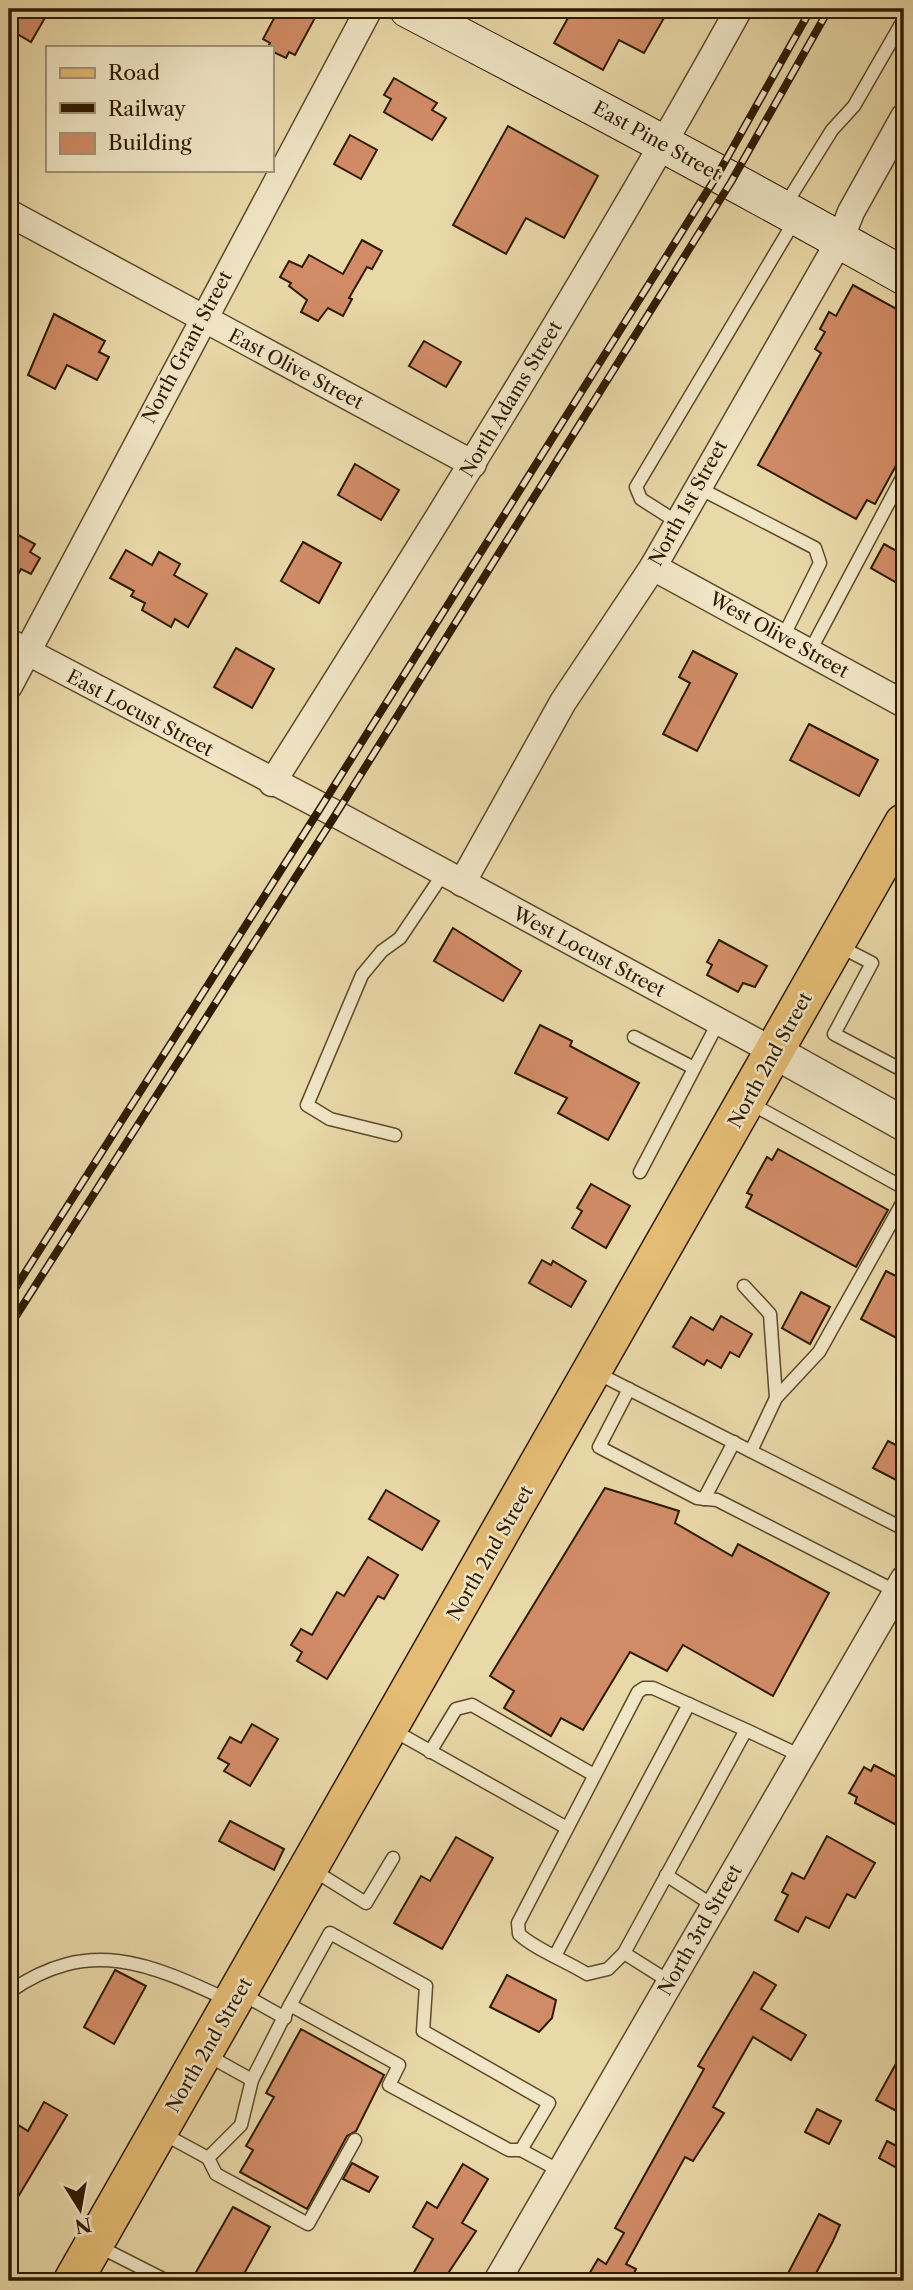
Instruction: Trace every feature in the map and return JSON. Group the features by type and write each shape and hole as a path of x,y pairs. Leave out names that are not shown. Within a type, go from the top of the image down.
{"main road":[{"name":"East Pine Street","path":"408,9 665,142 730,182 790,212 904,276"},
{"name":"North 2nd Street","path":"74,2281 904,823"}],"street":[{"name":"North Grant Street","path":"9,686 18,648 369,9"},
{"name":"North Adams Street","path":"272,783 473,464 665,142 739,9"},
{"name":"North 1st Street","path":"452,878 563,702 653,567 697,486 841,240 851,212 904,117"},
{"name":"East Olive Street","path":"9,213 473,464"},
{"name":"West Olive Street","path":"653,567 904,704"},
{"name":"East Locust Street","path":"18,648 272,783"},
{"name":"West Locust Street","path":"272,783 903,1121"},
{"name":"North 3rd Street","path":"497,2281 900,1586"}],"lane":[{"path":"677,522 641,499 636,487 790,212 832,130 854,106 904,19"},
{"path":"810,651 904,474"},
{"path":"697,486 815,548 820,563 783,637"},
{"path":"395,1135 330,1119 307,1105 362,975 382,951 400,938 452,878"},
{"path":"836,944 872,963 834,1034 904,1071"},
{"path":"640,1172 719,1021"},
{"path":"634,1037 694,1068"},
{"path":"747,1101 904,1188"},
{"path":"751,1451 776,1398 819,1352 904,1200"},
{"path":"744,1286 770,1314 776,1398"},
{"path":"594,1371 904,1529"},
{"path":"629,1390 599,1447 704,1499 717,1500 900,1586"},
{"path":"704,1499 734,1442"},
{"path":"746,1730 624,1953 608,1969 587,1974 556,1954 526,1941 519,1934 518,1923 638,1692 644,1688 689,1704 746,1730 801,1756"},
{"path":"556,1954 689,1704"},
{"path":"430,1752 456,1709 472,1705 594,1775"},
{"path":"389,1728 567,1828"},
{"path":"310,1868 366,1902 393,1858"},
{"path":"666,1875 714,1906"},
{"path":"208,2158 241,2125 252,2080 330,1933 426,1986 423,2031 549,2103 522,2150"},
{"path":"624,1953 670,1982"},
{"path":"9,1992 32,1976 79,1959 114,1959 288,2012 400,2065 388,2085 509,2150 522,2150 560,2171"},
{"path":"204,2053 252,2080"},
{"path":"159,2131 208,2158 216,2174 308,2224 355,2140"},
{"path":"94,2244 163,2279 162,2281"}],"building":[{"path":"9,9 50,9 31,42 9,29"},
{"path":"279,9 303,9 316,16 295,55 289,52 286,58 273,52 273,46 268,46 270,43 263,39"},
{"path":"573,9 648,9 664,18 644,53 619,40 603,70 554,43"},
{"path":"394,78 437,103 432,110 446,118 432,140 384,112 391,99 384,95"},
{"path":"508,126 598,176 564,238 526,218 506,254 453,225"},
{"path":"350,135 377,150 361,179 334,164"},
{"path":"362,240 382,251 372,269 367,267 349,298 352,299 343,316 328,308 318,321 301,312 307,300 289,286 291,283 280,277 289,261 302,267 309,255 343,274"},
{"path":"853,285 904,313 904,451 875,504 867,500 856,519 758,465 821,353 815,349 825,332 820,329 829,312 836,316"},
{"path":"54,314 105,341 99,352 109,357 97,380 67,365 55,389 28,375"},
{"path":"424,341 461,362 446,387 409,366"},
{"path":"355,464 399,490 381,520 338,495"},
{"path":"9,530 35,544 30,552 40,558 31,574 21,569 9,591"},
{"path":"303,542 341,563 319,603 281,581"},
{"path":"884,544 904,555 904,587 871,568"},
{"path":"126,550 152,565 159,552 180,564 174,575 207,594 188,627 175,619 171,627 142,610 145,603 131,596 134,591 110,578"},
{"path":"236,648 274,669 252,708 214,687"},
{"path":"693,651 737,674 697,751 663,734 690,683 679,677"},
{"path":"809,724 878,760 859,796 790,760"},
{"path":"453,928 521,971 503,1001 434,961"},
{"path":"719,940 767,966 755,987 743,983 738,992 707,975 712,965 707,962"},
{"path":"540,1025 572,1041 570,1046 639,1083 608,1140 558,1113 567,1098 515,1073"},
{"path":"778,1149 888,1210 856,1267 746,1207 752,1195 747,1193 767,1157 772,1160"},
{"path":"591,1184 630,1206 606,1248 572,1228 582,1211 577,1208"},
{"path":"542,1260 551,1265 553,1261 586,1281 571,1307 529,1283"},
{"path":"886,1271 904,1280 904,1342 861,1319"},
{"path":"801,1292 830,1307 810,1344 782,1328"},
{"path":"721,1316 752,1334 739,1357 730,1352 721,1368 707,1360 704,1365 673,1347 691,1317 713,1330"},
{"path":"888,1441 904,1449 904,1484 873,1468"},
{"path":"605,1488 679,1511 675,1523 732,1556 738,1544 829,1593 773,1696 683,1645 667,1671 630,1652 583,1730 561,1718 551,1736 504,1708 514,1691 490,1676"},
{"path":"386,1490 439,1521 422,1550 369,1519"},
{"path":"368,1557 398,1575 384,1599 378,1596 327,1679 297,1661 302,1652 291,1645 301,1629 312,1635 337,1592 344,1596"},
{"path":"252,1724 278,1739 250,1786 224,1771 229,1764 218,1758 230,1737 241,1743"},
{"path":"874,1765 904,1781 904,1829 855,1803 857,1797 849,1793 864,1767 871,1771"},
{"path":"230,1821 284,1849 274,1870 219,1841"},
{"path":"827,1836 875,1863 855,1898 847,1894 829,1928 806,1917 798,1932 775,1920 788,1895 782,1892 792,1873 804,1879"},
{"path":"456,1837 493,1858 442,1949 394,1923 421,1876 430,1881"},
{"path":"115,1970 146,1986 114,2044 84,2027"},
{"path":"754,1972 776,1985 761,2009 806,2035 791,2060 753,2037 713,2107 724,2113 693,2161 685,2157 626,2264 636,2269 632,2278 638,2281 585,2281 598,2259 606,2264 624,2233 615,2228 704,2069 698,2066"},
{"path":"507,1975 556,2000 552,2018 539,2032 490,2007"},
{"path":"301,2029 384,2075 356,2131 347,2136 307,2209 240,2172 253,2150 246,2146 274,2097 266,2093"},
{"path":"904,2049 904,2115 876,2100"},
{"path":"44,2102 67,2115 9,2212 9,2141 18,2125 28,2131"},
{"path":"817,2109 841,2121 829,2144 805,2132"},
{"path":"887,2141 904,2150 897,2168 879,2158"},
{"path":"352,2163 378,2177 369,2192 343,2179"},
{"path":"463,2164 488,2179 462,2223 476,2231 443,2281 409,2281 433,2239 413,2227 427,2202 437,2208"},
{"path":"233,2207 270,2227 240,2281 191,2281"},
{"path":"819,2214 840,2225 833,2241 812,2281 784,2281"}],"railway":[{"path":"9,1298 718,174 811,9"},
{"path":"9,1327 336,814 731,182 829,9"}]}
